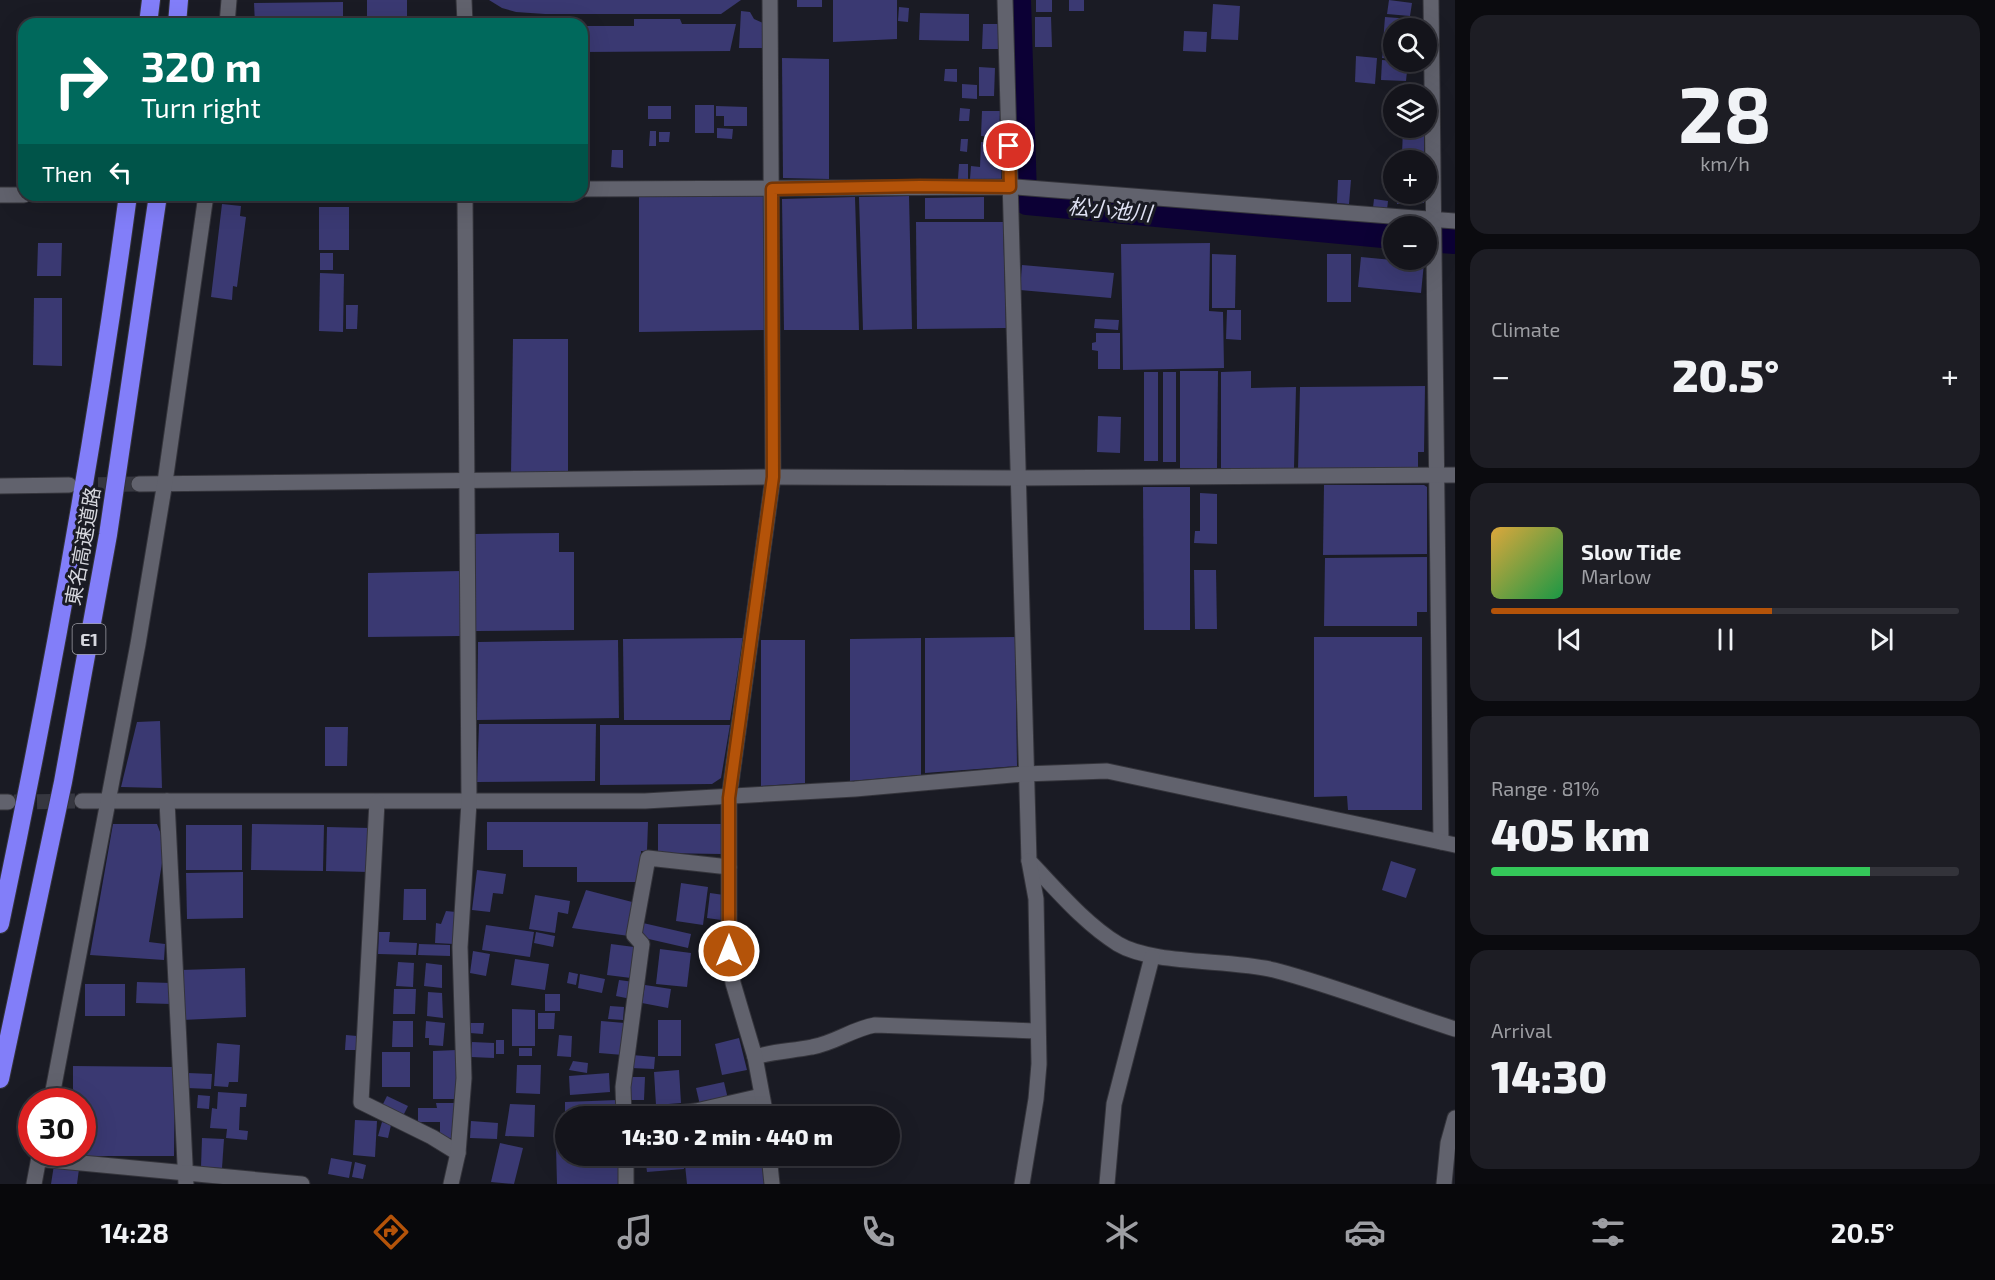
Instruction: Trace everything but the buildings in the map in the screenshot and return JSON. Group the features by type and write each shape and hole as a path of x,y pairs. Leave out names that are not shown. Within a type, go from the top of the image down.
{"highway":[{"path":"149,18 151,0"},
{"path":"178,18 179,0"},
{"name":"東名高速道路","path":"0,924 31,777 77,530 108,342 127,201"},
{"name":"東名高速道路","path":"0,1079 63,782 108,535 157,201"}],"street":[{"path":"228,18 229,0"},
{"path":"464,0 465,18"},
{"path":"764,1106 755,1057 733,983 729,951 729,798 773,477 770,0"},
{"path":"1005,0 1013,187 1024,774 1029,861 1036,899 1036,1031 1039,1064 1036,1099 1022,1184"},
{"path":"1431,0 1433,216"},
{"path":"588,189 1013,187 1383,218"},
{"path":"0,195 18,195"},
{"path":"53,1088 165,482 205,201"},
{"path":"451,1184 458,1153 464,1078 460,947 469,802 465,201"},
{"path":"1437,222 1455,221"},
{"path":"82,801 469,802 729,798 1024,774 1107,771 1448,844 1439,787 1433,270"},
{"path":"139,484 773,477 1455,475"},
{"path":"0,486 69,485"},
{"path":"1439,787 1455,787"},
{"path":"167,801 185,1179"},
{"path":"377,802 361,1102 432,1137 458,1153"},
{"path":"624,1106 623,1087 642,944 634,935 648,858 729,867"},
{"path":"1029,861 1078,911 1119,944 1152,957 1216,961 1272,970 1455,1029"},
{"path":"1107,1184 1114,1104 1152,957"},
{"path":"755,1057 777,1051 812,1048 829,1043 857,1028 875,1025 1036,1031"},
{"path":"718,1106 761,1096"},
{"path":"1444,1184 1449,1143 1455,1118"},
{"path":"96,1164 185,1179 302,1184"},
{"path":"34,1184 38,1166"},
{"path":"626,1166 626,1184"},
{"path":"770,1166 772,1184"}],"waterway":[{"name":"松小池川","path":"1017,0 1023,196 1027,201 1383,234"},
{"name":"松小池川","path":"1437,239 1455,240"}],"tunnel":[{"path":"75,485 139,484"},
{"path":"14,802 82,801"}],"route":[{"path":"729,951 729,798 773,477 772,189 1010,187 1009,146"}]}
